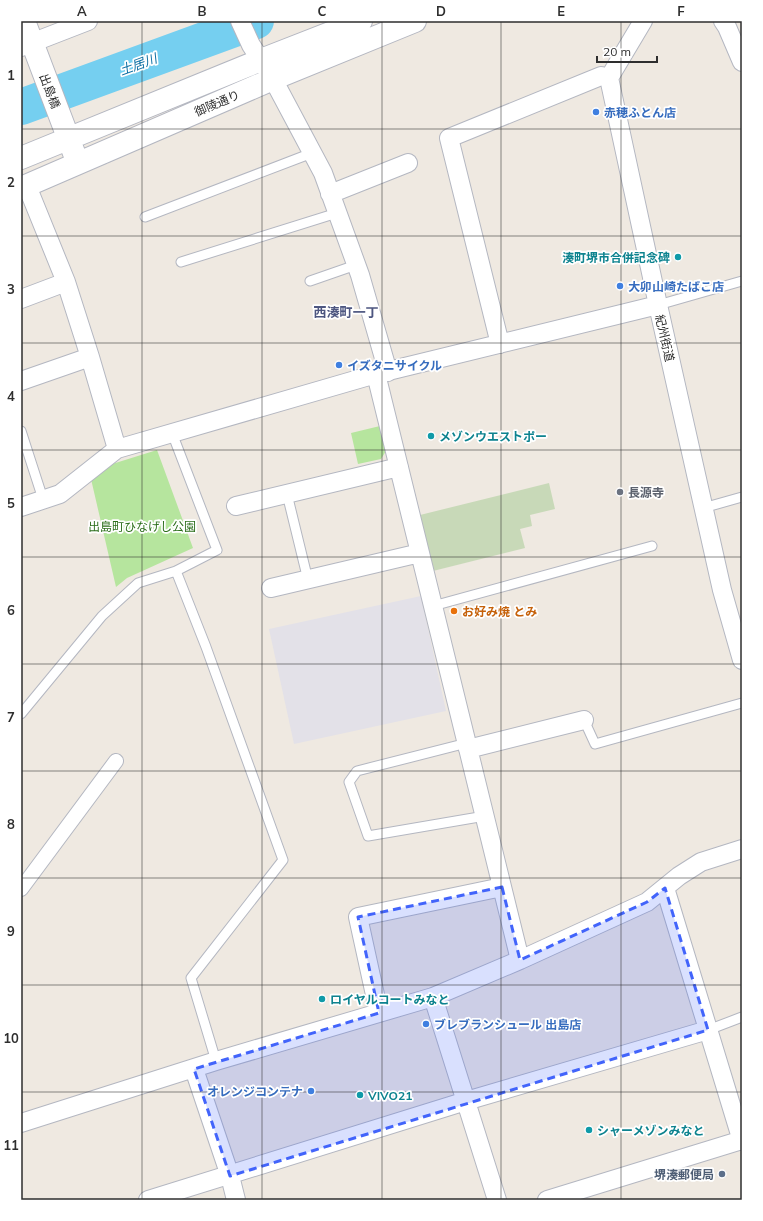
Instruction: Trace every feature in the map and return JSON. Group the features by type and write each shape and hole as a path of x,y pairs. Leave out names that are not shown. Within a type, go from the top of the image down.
{"street":[{"name":"出島橋","path":"24,21 27,45 78,164"},
{"path":"27,45 88,21"},
{"name":"御陵通り","path":"21,158 261,60 361,21"},
{"name":"御陵通り","path":"24,187 273,79 415,21"},
{"path":"500,344 449,138 601,76 609,78 643,21"},
{"path":"723,21 742,62"},
{"path":"243,28 273,79 323,173 356,265 382,373 399,467 520,960"},
{"name":"紀州街道","path":"609,78 703,508 722,590 742,660"},
{"path":"330,194 408,163"},
{"path":"24,187 66,282 117,448"},
{"path":"21,299 66,282"},
{"path":"21,507 60,494 117,448 382,373 658,305"},
{"path":"21,381 90,357"},
{"path":"236,506 399,467"},
{"path":"271,588 420,553"},
{"path":"468,746 584,720"},
{"path":"21,889 116,761"},
{"path":"21,1123 216,1061 433,997 520,960 647,902 701,862 742,849"},
{"path":"379,1013 358,917 502,887"},
{"path":"547,1200 742,1141 665,888"},
{"path":"433,997 497,1200"},
{"path":"148,1200 230,1176 466,1101 708,1030"},
{"path":"194,1069 230,1176 236,1200"}],"lane":[{"path":"145,217 312,153"},
{"path":"181,262 337,213"},
{"path":"310,281 356,265"},
{"path":"658,305 742,281"},
{"path":"21,431 43,499"},
{"path":"21,714 102,616 138,583 176,571 217,550 172,433"},
{"path":"287,494 308,580"},
{"path":"703,508 742,497"},
{"path":"433,606 652,546"},
{"path":"176,571 206,647 283,860 191,978 216,1061"},
{"path":"584,720 595,744 742,704"},
{"path":"468,746 357,771 349,782 368,836 485,816"},
{"path":"708,1030 742,1018"}],"highlighted area":[{"path":"502,887 520,960 647,902 665,888 708,1030 230,1176 194,1069 379,1013 358,917"}],"shaded area":[{"path":"421,596 446,711 294,744 269,629"}],"green space":[{"path":"380,426 386,451 381,459 358,464 351,433"},
{"name":"出島町ひなげし公園","path":"157,450 193,548 127,578 116,587 91,479 109,465"},
{"path":"549,483 555,509 530,515 532,526 520,529 525,548 433,571 420,515"}],"waterway":[{"name":"土居川","path":"21,107 256,21"}],"place":[{"name":"赤穂ふとん店","path":"596,112"},
{"name":"湊町堺市合併記念碑","path":"678,257"},
{"name":"大卯山崎たばこ店","path":"620,286"},
{"name":"イズタニサイクル","path":"339,365"},
{"name":"メゾンウエストポー","path":"431,436"},
{"name":"長源寺","path":"620,492"},
{"name":"お好み焼 とみ","path":"454,611"},
{"name":"ロイヤルコートみなと","path":"322,999"},
{"name":"ブレブランシュール 出島店","path":"426,1024"},
{"name":"オレンジコンテナ","path":"311,1091"},
{"name":"VIVO21","path":"360,1095"},
{"name":"シャーメゾンみなと","path":"589,1130"},
{"name":"堺湊郵便局","path":"722,1174"}],"district":[{"name":"西湊町一丁","path":"346,312"}]}
